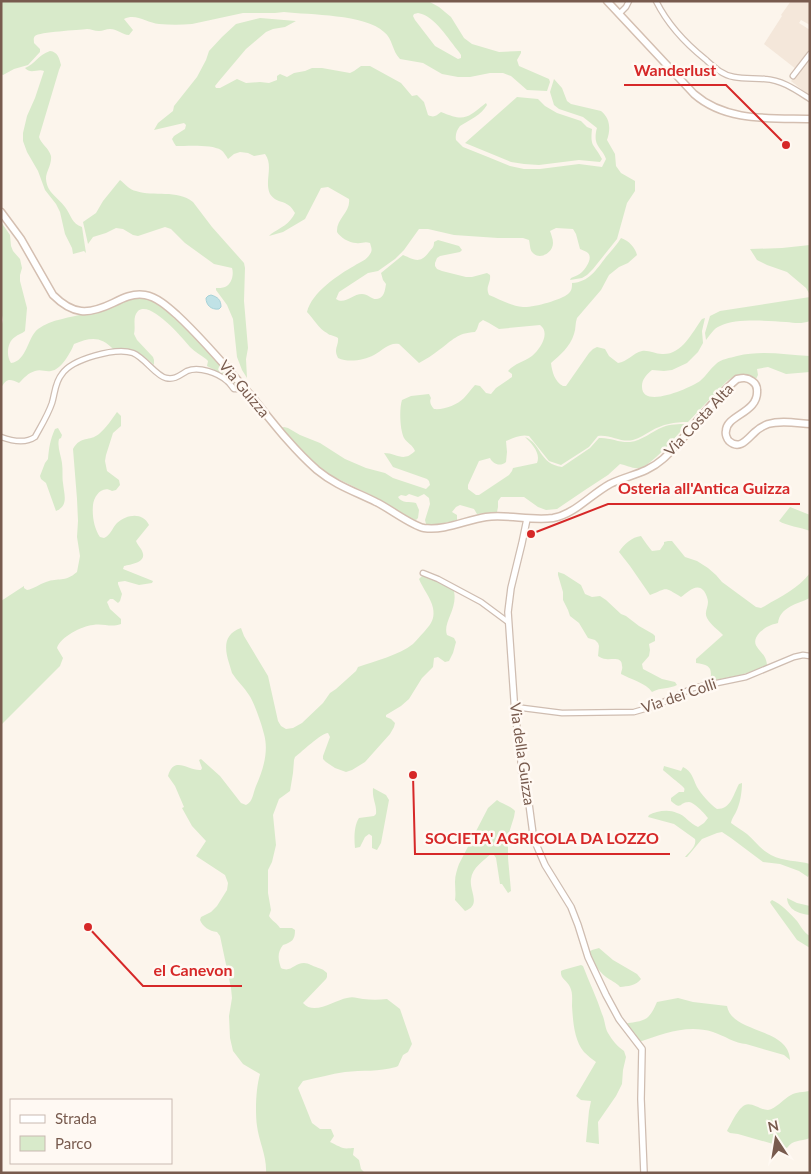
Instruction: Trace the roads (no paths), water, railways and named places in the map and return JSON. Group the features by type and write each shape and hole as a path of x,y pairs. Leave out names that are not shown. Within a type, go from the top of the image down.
{"main road":[{"path":"607,1 694,94 711,106 734,114 751,117 810,119"},
{"name":"Via Guizza","path":"1,212 21,239 53,295 66,307 81,312 91,311 130,296 146,295 154,298 176,315 199,337 297,450 336,484 377,502 423,528 449,526 488,517 502,516 527,519"},
{"name":"Via Costa Alta","path":"527,519 552,518 568,512 612,483 641,473 664,459 737,379 748,378 753,381 757,391 756,399 751,407 732,420 727,426 728,440 731,442 736,444 742,443 767,424 789,422 810,424"}],"street":[{"path":"619,14 629,1"},
{"path":"656,1 668,22 684,40 719,71 735,77 768,79 784,83 810,99"},
{"path":"793,76 810,54"},
{"path":"1,437 8,440 32,440 52,404 58,381 63,372 82,360 101,354 133,353 140,356 164,378 174,378 192,370 201,369 224,379 234,390 244,387"},
{"name":"Via della Guizza","path":"527,519 511,588 508,612 514,707 522,774 533,834 545,865 571,907 588,957 606,995 619,1019 642,1049 641,1093 644,1173"},
{"path":"423,573 481,602 508,622"},
{"name":"Via dei Colli","path":"514,707 562,713 634,712 655,706 693,688 746,677 794,657 810,656"}],"water":[{"path":"211,295 220,301 221,307 219,309 211,308 208,305 206,298"}],"place":[{"name":"Wanderlust","path":"786,145"},
{"name":"Osteria all'Antica Guizza","path":"531,534"},
{"name":"SOCIETA' AGRICOLA DA LOZZO","path":"413,775"},
{"name":"el Canevon","path":"88,927"}]}
